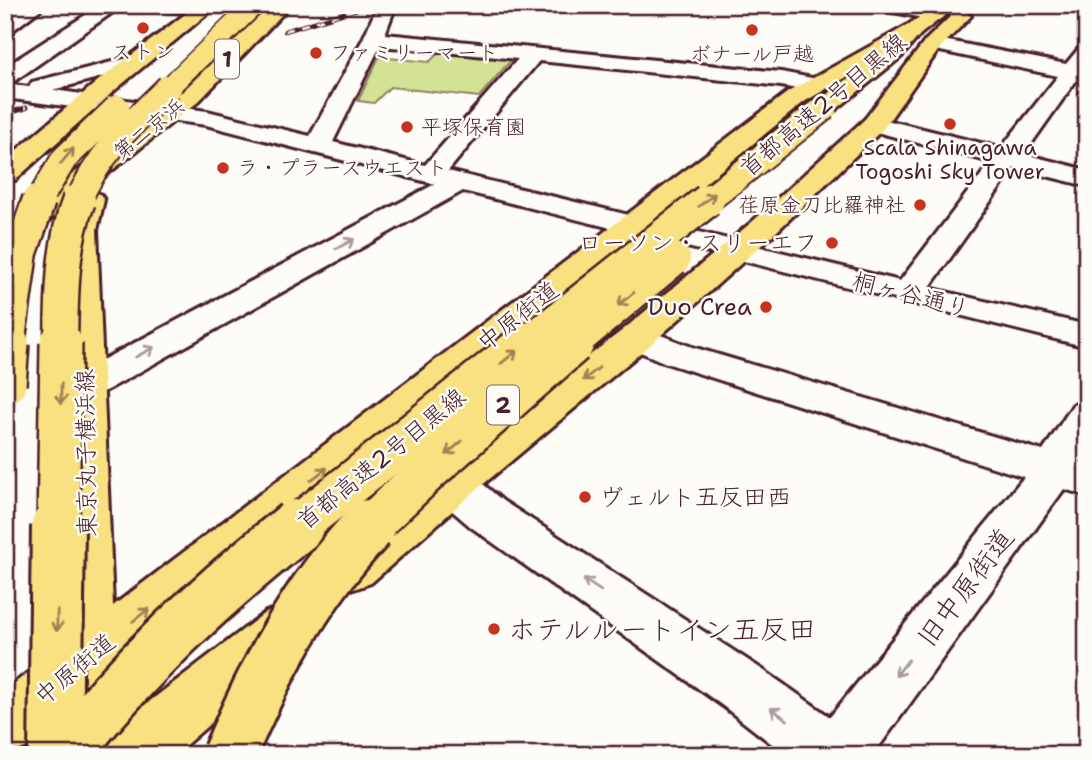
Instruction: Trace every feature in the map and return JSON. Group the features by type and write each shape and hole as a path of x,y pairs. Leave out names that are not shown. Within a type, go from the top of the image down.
{"main road":[{"path":"55,755 62,294 70,223 81,190 107,149 254,5"},
{"name":"第二京浜","path":"5,240 191,96 282,5"},
{"name":"中原街道","path":"5,728 87,658 633,224 840,107 924,36 975,5"},
{"name":"1","path":"5,174 136,62 217,6"},
{"path":"5,384 14,289 27,230 48,181 71,150 217,6"},
{"name":"中原街道","path":"128,755 313,605 452,485 637,337 736,251 840,107 924,36 943,10"},
{"name":"首都高速2号目黒線","path":"64,755 99,709 154,649 226,583 840,107"},
{"name":"首都高速2号目黒線","path":"229,755 264,675 286,635 312,595 360,533 588,330 733,210 840,107"},
{"name":"東京丸子横浜線","path":"96,755 87,658 86,385 82,230 91,194 113,159"},
{"name":"2","path":"249,755 313,605"}],"street":[{"path":"5,27 37,5"},
{"path":"9,89 114,5"},
{"path":"160,5 217,6"},
{"path":"886,5 943,10"},
{"path":"1069,5 1087,8"},
{"path":"319,144 390,10"},
{"path":"907,294 1006,158 1081,66 924,36"},
{"path":"373,39 781,79 840,107 1006,158 1087,178"},
{"path":"86,385 446,178 534,54"},
{"path":"9,89 136,62"},
{"name":"桐ヶ谷通り","path":"9,89 171,111 319,144 907,294 1087,336"},
{"path":"637,337 679,355 1070,476"},
{"name":"旧中原街道","path":"836,755 1070,476 1087,415"},
{"path":"452,485 488,514 743,688 836,755"}],"green space":[{"path":"443,49 509,56 511,60 479,97 390,87 374,103 358,101 379,57 429,62"}],"railway":[{"path":"285,31 370,5"},
{"path":"5,114 26,108"}],"place":[{"name":"ストン","path":"143,28"},
{"name":"ボナール戸越","path":"752,30"},
{"name":"ファミリーマート","path":"316,53"},
{"name":"Scala Shinagawa Togoshi Sky Tower","path":"950,124"},
{"name":"平塚保育園","path":"407,127"},
{"name":"ラ・プラースウエスト","path":"223,168"},
{"name":"荏原金刀比羅神社","path":"920,205"},
{"name":"ローソン・スリーエフ","path":"832,243"},
{"name":"Duo Crea","path":"766,307"},
{"name":"ヴェルト五反田西","path":"585,497"},
{"name":"ホテルルートイン五反田","path":"494,629"}]}
